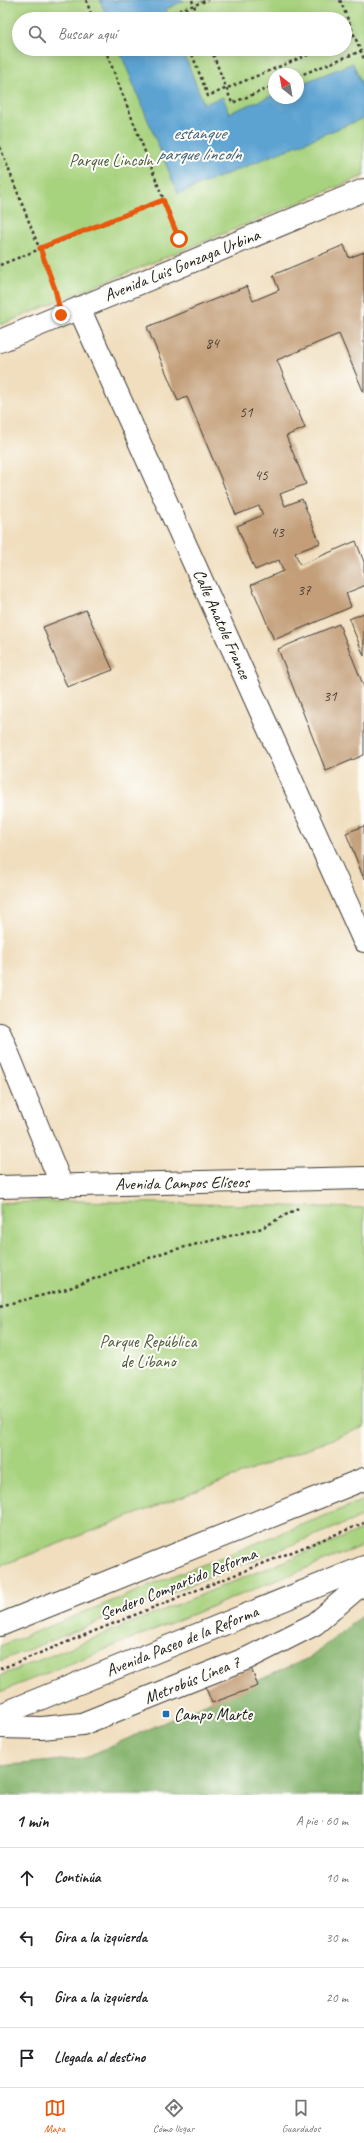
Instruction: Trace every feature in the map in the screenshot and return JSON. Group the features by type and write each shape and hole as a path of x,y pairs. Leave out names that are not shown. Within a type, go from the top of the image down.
{"street":[{"name":"Avenida Luis Gonzaga Urbina","path":"0,340 364,190"},
{"name":"Calle Anatole France","path":"70,311 364,941"},
{"path":"0,1034 62,1186"},
{"name":"Avenida Campos Elíseos","path":"0,1187 364,1178"},
{"path":"0,1625 364,1479"},
{"name":"Avenida Paseo de la Reforma","path":"0,1715 364,1567"},
{"name":"Metrobús Línea 7","path":"0,1727 42,1728 82,1724 248,1658 315,1624 364,1582"}],"path":[{"path":"86,0 90,12"},
{"path":"192,0 196,12"},
{"path":"175,12 208,0"},
{"path":"340,0 345,12"},
{"path":"352,31 364,59"},
{"path":"352,55 361,51"},
{"path":"108,56 179,239"},
{"path":"193,56 208,96 305,56"},
{"path":"214,56 232,103 268,88"},
{"path":"304,74 348,56"},
{"path":"0,147 55,289 70,311"},
{"path":"0,265 163,200"},
{"path":"0,1306 67,1289 165,1252 262,1228 302,1205"},
{"name":"Sendero Compartido Reforma","path":"0,1669 364,1522"}],"green space":[{"name":"Parque Lincoln","path":"0,0 364,0 364,176 0,325"},
{"name":"Parque República de Líbano","path":"75,1201 364,1208 364,1427 0,1566 0,1203"},
{"path":"364,1500 364,1516 0,1661 0,1646"},
{"path":"364,1529 364,1545 0,1692 0,1676"},
{"path":"364,1614 364,1795 0,1795 0,1766 84,1758 311,1657"}],"water":[{"path":"100,0 184,1 166,9 167,12 104,12"},
{"name":"estanque parque lincoln","path":"122,56 185,56 204,104 223,97 229,113 268,97 268,104 304,104 304,83 353,63 364,90 364,118 178,194"}],"building":[{"path":"344,245 349,258 364,252 364,393 339,334 277,360 305,428 286,436 306,484 280,494 285,506 302,499 320,543 295,553 300,565 356,541 364,562 364,586 346,593 351,607 274,640 251,585 283,571 279,560 255,570 237,526 263,515 259,506 236,515 187,397 178,401 147,327 247,286 253,301 279,290 273,275"},
{"path":"86,610 113,670 67,687 43,627"},
{"path":"364,613 364,656 349,619"},
{"path":"339,624 364,687 364,755 326,771 278,649"},
{"path":"364,826 364,879 346,833"},
{"path":"251,1668 258,1686 212,1703 205,1686"}],"place":[{"name":"Campo Marte","path":"166,1714"}],"route":[{"path":"61,315 55,289 40,248 163,200 179,239"}]}
